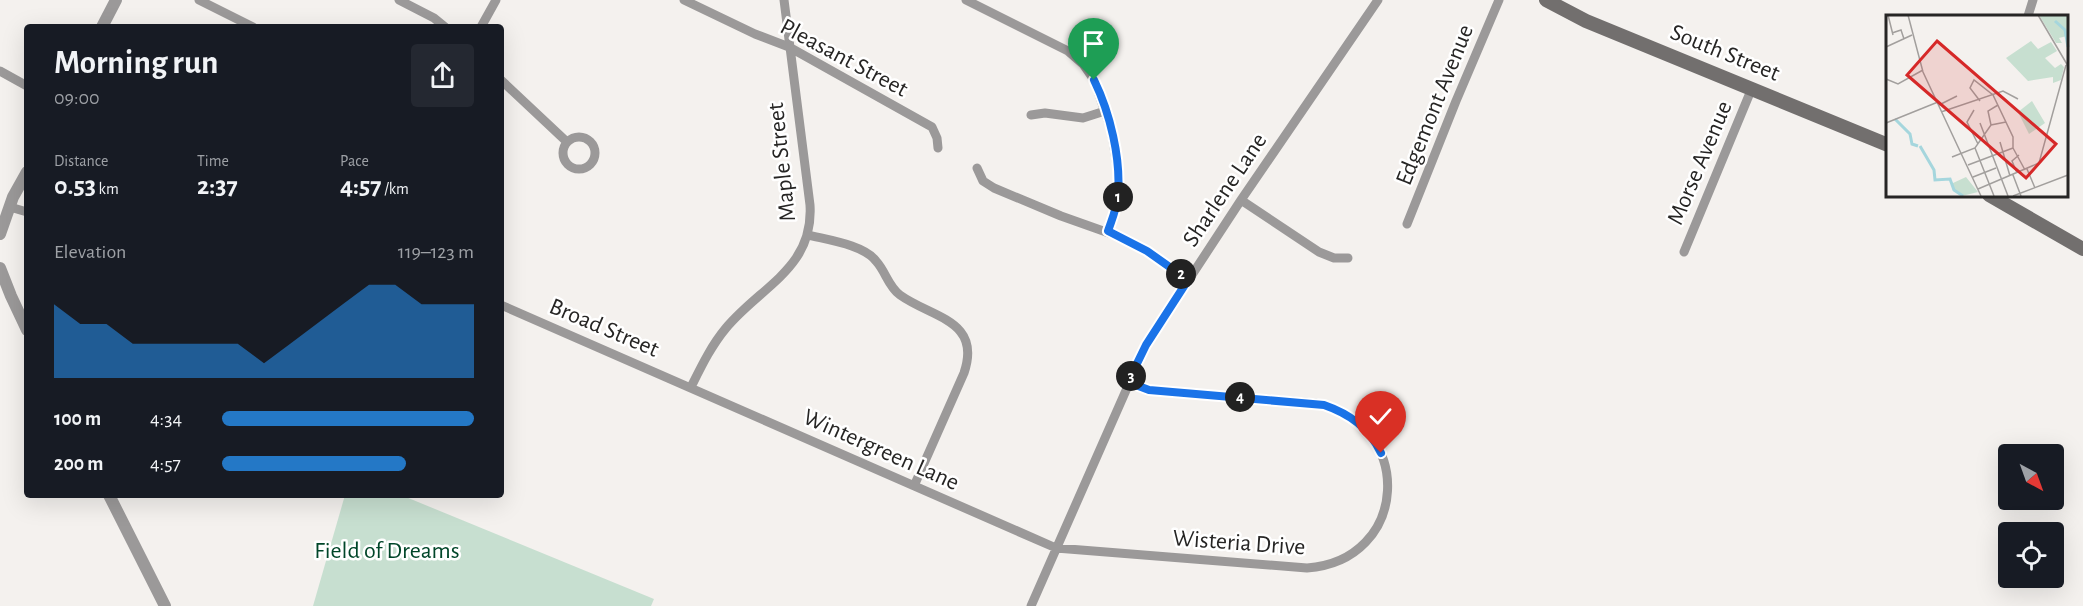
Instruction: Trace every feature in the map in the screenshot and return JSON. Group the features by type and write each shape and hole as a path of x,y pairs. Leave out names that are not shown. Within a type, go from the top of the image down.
{"main road":[{"name":"South Street","path":"1549,1 1587,21 1886,144"},
{"path":"1991,196 2083,249"}],"street":[{"path":"104,24 116,0"},
{"path":"199,0 247,24"},
{"path":"399,0 441,24"},
{"path":"483,24 496,0"},
{"name":"Pleasant Street","path":"684,0 755,34 789,47 932,127 938,138 938,148"},
{"name":"Maple Street","path":"691,387 709,352 725,329 789,268 801,251 808,235 810,205 784,0"},
{"path":"966,0 1075,57 1094,80 1114,142 1118,182 1117,203 1108,231"},
{"name":"Sharlene Lane","path":"1030,606 1146,345 1241,200 1378,0"},
{"name":"Edgemont Avenue","path":"1407,224 1499,0"},
{"path":"2028,15 2033,0"},
{"path":"0,71 24,84"},
{"path":"504,83 567,142"},
{"name":"Morse Avenue","path":"1684,252 1752,88"},
{"path":"1031,115 1045,113 1083,117 1105,111"},
{"path":"977,168 983,181 994,188 1061,216 1108,231 1147,251 1188,280"},
{"path":"0,234 13,197 24,177"},
{"path":"1241,200 1319,252 1334,258 1348,258"},
{"path":"10,207 24,211"},
{"path":"808,235 865,252 876,261 897,293 954,324 966,338 969,355 964,373 914,486"},
{"path":"0,268 24,324"},
{"name":"Broad Street","path":"504,306 691,387"},
{"name":"Wisteria Drive","path":"1056,548 1317,568 1336,562 1354,552 1369,539 1380,521 1388,491 1384,463 1372,437 1350,416 1334,408 1315,403 1149,390 1128,382"},
{"name":"Wintergreen Lane","path":"691,387 1056,548"},
{"path":"111,498 165,606"}],"green space":[{"name":"Field of Dreams","path":"344,498 408,498 654,599 651,606 313,606"}],"route":[{"path":"1094,80 1111,129 1118,172 1117,203 1108,231 1147,251 1188,280 1146,345 1128,382 1149,390 1324,405 1350,416 1359,423 1372,437 1381,453"}]}
